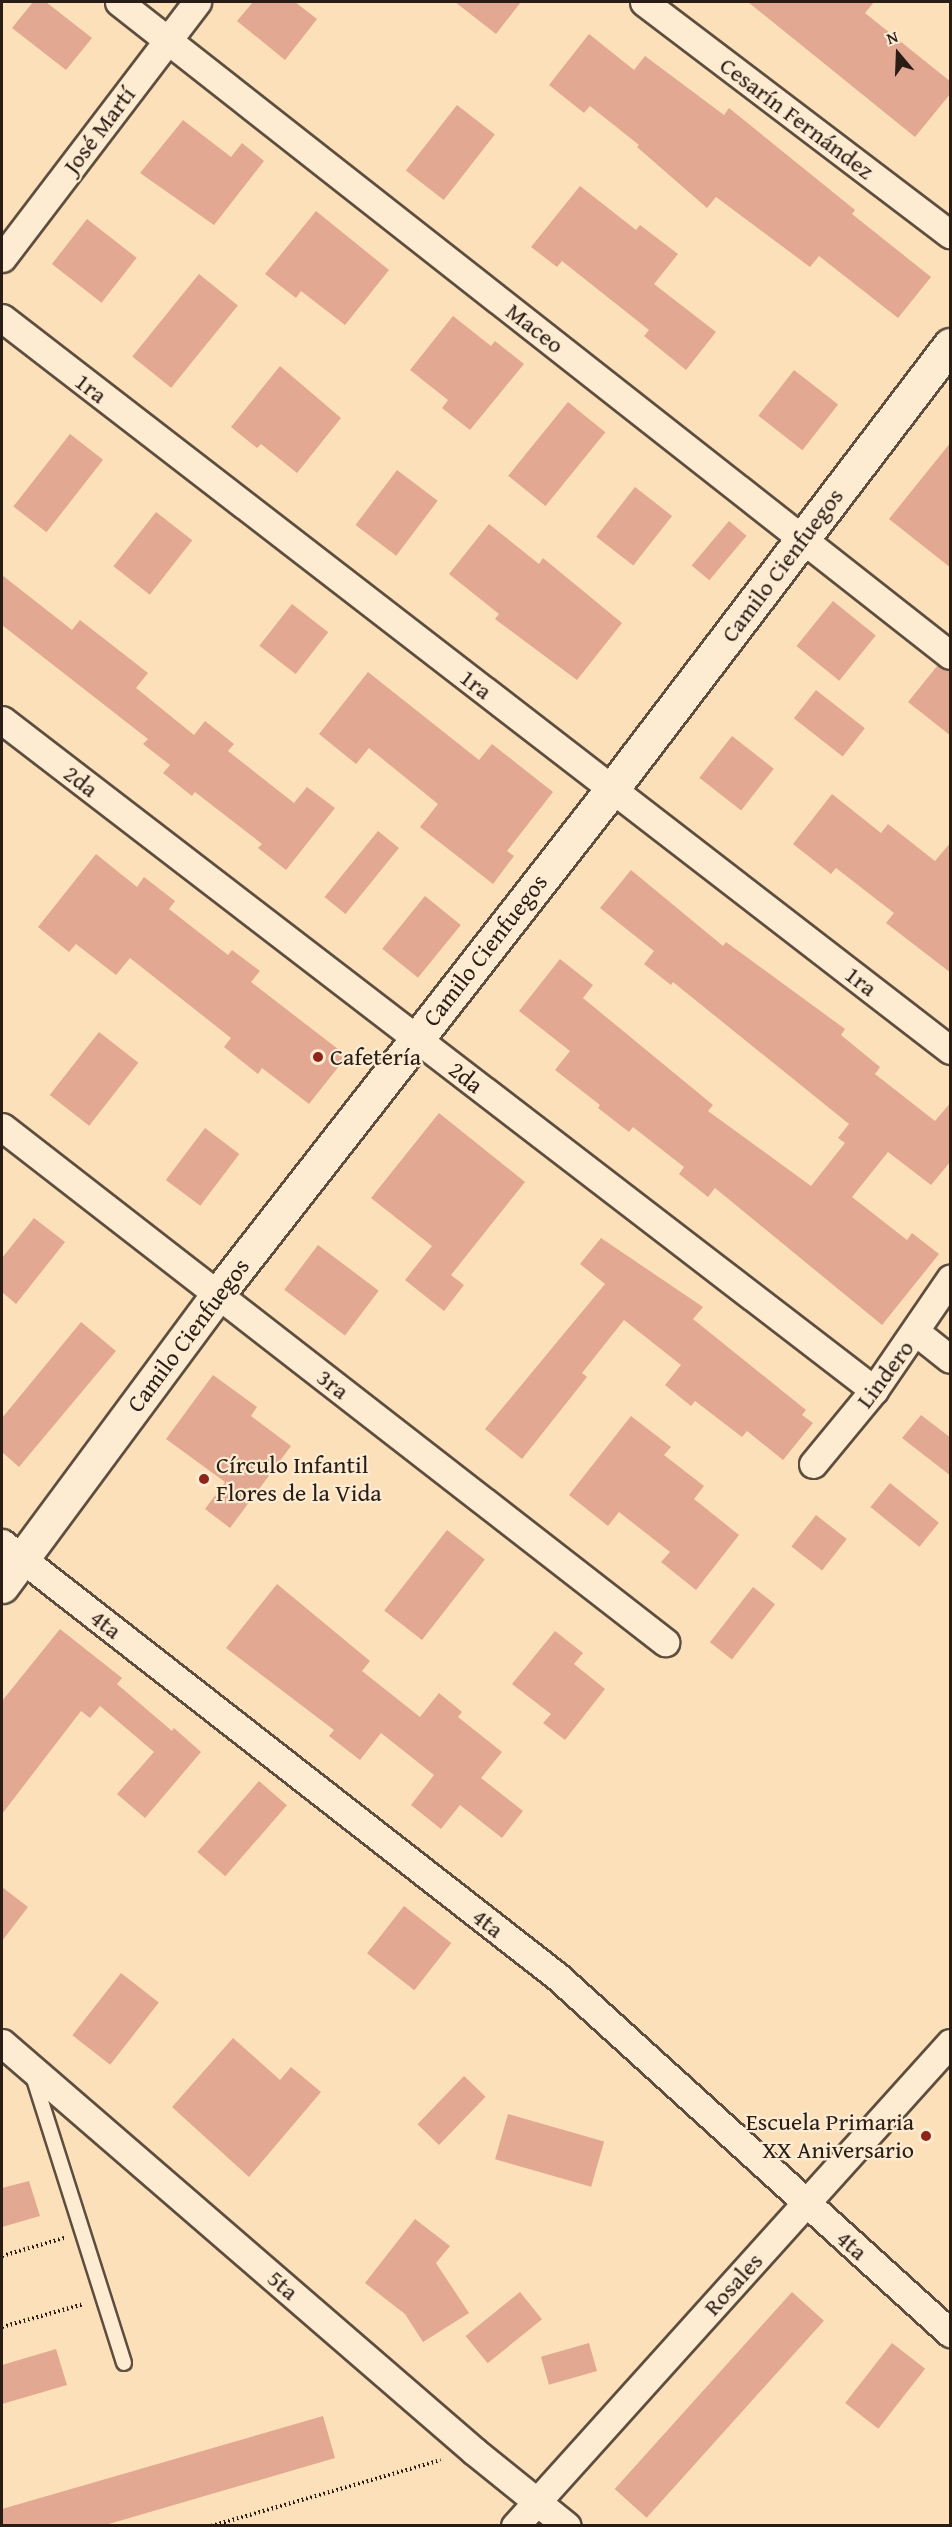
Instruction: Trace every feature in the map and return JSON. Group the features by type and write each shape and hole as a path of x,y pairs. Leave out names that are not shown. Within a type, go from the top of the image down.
{"street":[{"name":"Maceo","path":"119,2 951,655"},
{"name":"José Martí","path":"2,258 196,2"},
{"name":"Cesarín Fernández","path":"644,2 951,234"},
{"name":"1ra","path":"2,318 951,1050"},
{"name":"Camilo Cienfuegos","path":"2,1586 12,1551 217,1295 612,789 951,345"},
{"name":"2da","path":"2,720 874,1390"},
{"name":"3ra","path":"2,1127 664,1642"},
{"name":"Lindero","path":"813,1464 874,1390 951,1279"},
{"path":"916,1332 951,1359"},
{"name":"4ta","path":"12,1551 558,1977 951,2333"},
{"name":"5ta","path":"2,2043 474,2451 567,2526"},
{"name":"Rosales","path":"515,2526 951,2043"}],"lane":[{"path":"30,2066 124,2363"}],"path":[{"path":"2,2256 81,2233"},
{"path":"2,2327 102,2299"},
{"path":"211,2526 474,2451"}],"building":[{"path":"33,2 46,2 92,38 66,70 12,28"},
{"path":"253,2 295,2 317,19 285,60 237,21"},
{"path":"455,2 521,2 496,34"},
{"path":"748,2 874,2 865,13 951,82 951,93 915,137"},
{"path":"589,34 634,70 645,56 724,115 729,108 855,210 852,214 931,277 898,318 819,256 810,267 716,197 707,208 637,147 639,145 590,106 584,113 549,85"},
{"path":"457,105 495,135 444,200 406,170"},
{"path":"183,120 231,157 242,143 264,161 214,225 140,173"},
{"path":"580,186 636,230 640,225 678,254 654,284 716,332 686,370 644,336 649,330 562,261 557,267 531,247"},
{"path":"316,211 389,270 345,325 301,291 296,298 265,274"},
{"path":"87,219 137,258 102,303 52,264"},
{"path":"199,274 238,305 171,388 132,356"},
{"path":"453,316 491,346 495,341 524,364 470,430 442,408 448,400 410,370"},
{"path":"280,366 341,418 297,473 261,444 257,448 231,427"},
{"path":"794,370 838,404 802,450 758,416"},
{"path":"568,402 605,432 546,506 508,476"},
{"path":"70,434 103,460 46,532 13,506"},
{"path":"951,442 951,568 889,519"},
{"path":"397,470 438,501 396,556 355,525"},
{"path":"635,487 672,516 633,566 596,537"},
{"path":"156,512 192,540 150,595 114,566"},
{"path":"729,521 747,536 709,580 692,565"},
{"path":"489,524 539,564 543,558 622,623 577,680 495,619 499,614 449,574"},
{"path":"2,575 72,630 80,620 148,673 136,688 194,735 205,721 234,744 228,751 294,803 307,787 335,808 286,870 258,848 262,844 195,792 192,796 163,773 170,765 143,744 148,739 2,625"},
{"path":"833,601 876,636 839,681 796,646"},
{"path":"292,604 328,632 296,674 259,646"},
{"path":"938,665 951,670 951,736 908,702"},
{"path":"368,672 479,760 492,744 553,792 507,851 514,856 493,884 420,827 438,804 369,748 356,764 319,734"},
{"path":"816,690 865,728 843,757 794,718"},
{"path":"732,736 774,769 741,810 699,778"},
{"path":"832,794 881,833 888,824 935,861 951,842 951,973 886,923 894,913 836,868 831,874 793,844"},
{"path":"378,831 399,848 345,914 325,897"},
{"path":"96,854 137,887 144,877 175,901 169,909 228,955 232,950 260,971 251,982 347,1056 309,1104 262,1068 258,1074 224,1047 231,1038 130,958 116,975 76,944 69,952 38,927"},
{"path":"631,870 723,946 726,942 845,1029 841,1035 880,1067 875,1074 935,1121 951,1102 951,1161 931,1185 888,1152 852,1197 907,1240 912,1233 939,1254 882,1325 715,1188 708,1197 679,1174 684,1167 633,1127 629,1132 598,1108 600,1105 555,1070 570,1051 519,1011 560,959 593,985 583,998 713,1105 708,1111 811,1186 845,1143 838,1138 849,1124 673,982 671,985 644,964 654,951 600,908"},
{"path":"425,896 461,925 418,978 382,949"},
{"path":"99,1032 138,1063 89,1126 50,1095"},
{"path":"439,1113 525,1182 451,1275 464,1285 444,1311 405,1280 432,1246 371,1198"},
{"path":"205,1128 239,1154 200,1206 166,1180"},
{"path":"34,1218 65,1242 16,1304 2,1292 2,1258"},
{"path":"601,1238 703,1307 693,1319 806,1410 802,1415 813,1423 783,1460 747,1431 742,1437 695,1401 691,1406 665,1385 681,1365 624,1320 582,1373 587,1377 522,1459 485,1429 605,1284 580,1264"},
{"path":"318,1245 379,1291 345,1335 284,1290"},
{"path":"81,1322 116,1351 19,1467 2,1452 2,1418"},
{"path":"213,1375 257,1407 251,1416 291,1446 230,1528 205,1509 225,1482 166,1439"},
{"path":"921,1415 951,1438 951,1476 902,1438"},
{"path":"631,1416 671,1447 664,1455 704,1486 694,1499 739,1535 696,1590 661,1562 670,1552 619,1512 608,1526 569,1495"},
{"path":"890,1483 939,1523 919,1547 870,1507"},
{"path":"816,1515 847,1539 822,1571 791,1547"},
{"path":"447,1530 485,1560 422,1640 384,1610"},
{"path":"277,1584 370,1661 362,1671 420,1717 439,1693 462,1712 458,1717 502,1752 481,1778 523,1811 502,1838 460,1805 441,1829 411,1805 434,1775 381,1733 360,1760 329,1736 334,1730 226,1648"},
{"path":"753,1587 775,1604 732,1659 710,1642"},
{"path":"60,1629 122,1678 117,1684 172,1731 174,1728 201,1752 145,1818 117,1794 154,1752 100,1706 90,1718 81,1711 2,1814 2,1701"},
{"path":"555,1631 583,1653 574,1664 605,1689 565,1740 543,1723 551,1714 512,1684"},
{"path":"259,1781 287,1805 225,1876 197,1852"},
{"path":"2,1887 28,1907 2,1941"},
{"path":"404,1906 451,1943 414,1990 367,1953"},
{"path":"121,1973 159,2003 110,2065 72,2035"},
{"path":"233,2038 280,2080 291,2067 321,2092 249,2177 172,2107"},
{"path":"464,2076 486,2097 439,2145 417,2124"},
{"path":"508,2114 604,2142 591,2187 495,2159"},
{"path":"29,2181 40,2216 2,2227 2,2188"},
{"path":"415,2219 450,2246 436,2263 469,2313 423,2342 405,2314 365,2283"},
{"path":"520,2292 542,2319 488,2363 466,2336"},
{"path":"792,2292 824,2321 647,2518 615,2489"},
{"path":"589,2343 597,2371 549,2385 541,2357"},
{"path":"892,2343 925,2369 878,2429 845,2403"},
{"path":"56,2349 67,2385 2,2404 2,2365"},
{"path":"323,2416 335,2458 102,2526 2,2526 2,2509"}],"place":[{"name":"Cafetería","path":"318,1057"},
{"name":"Círculo Infantil Flores de la Vida","path":"204,1479"},
{"name":"Escuela Primaria XX Aniversario","path":"926,2136"}]}
